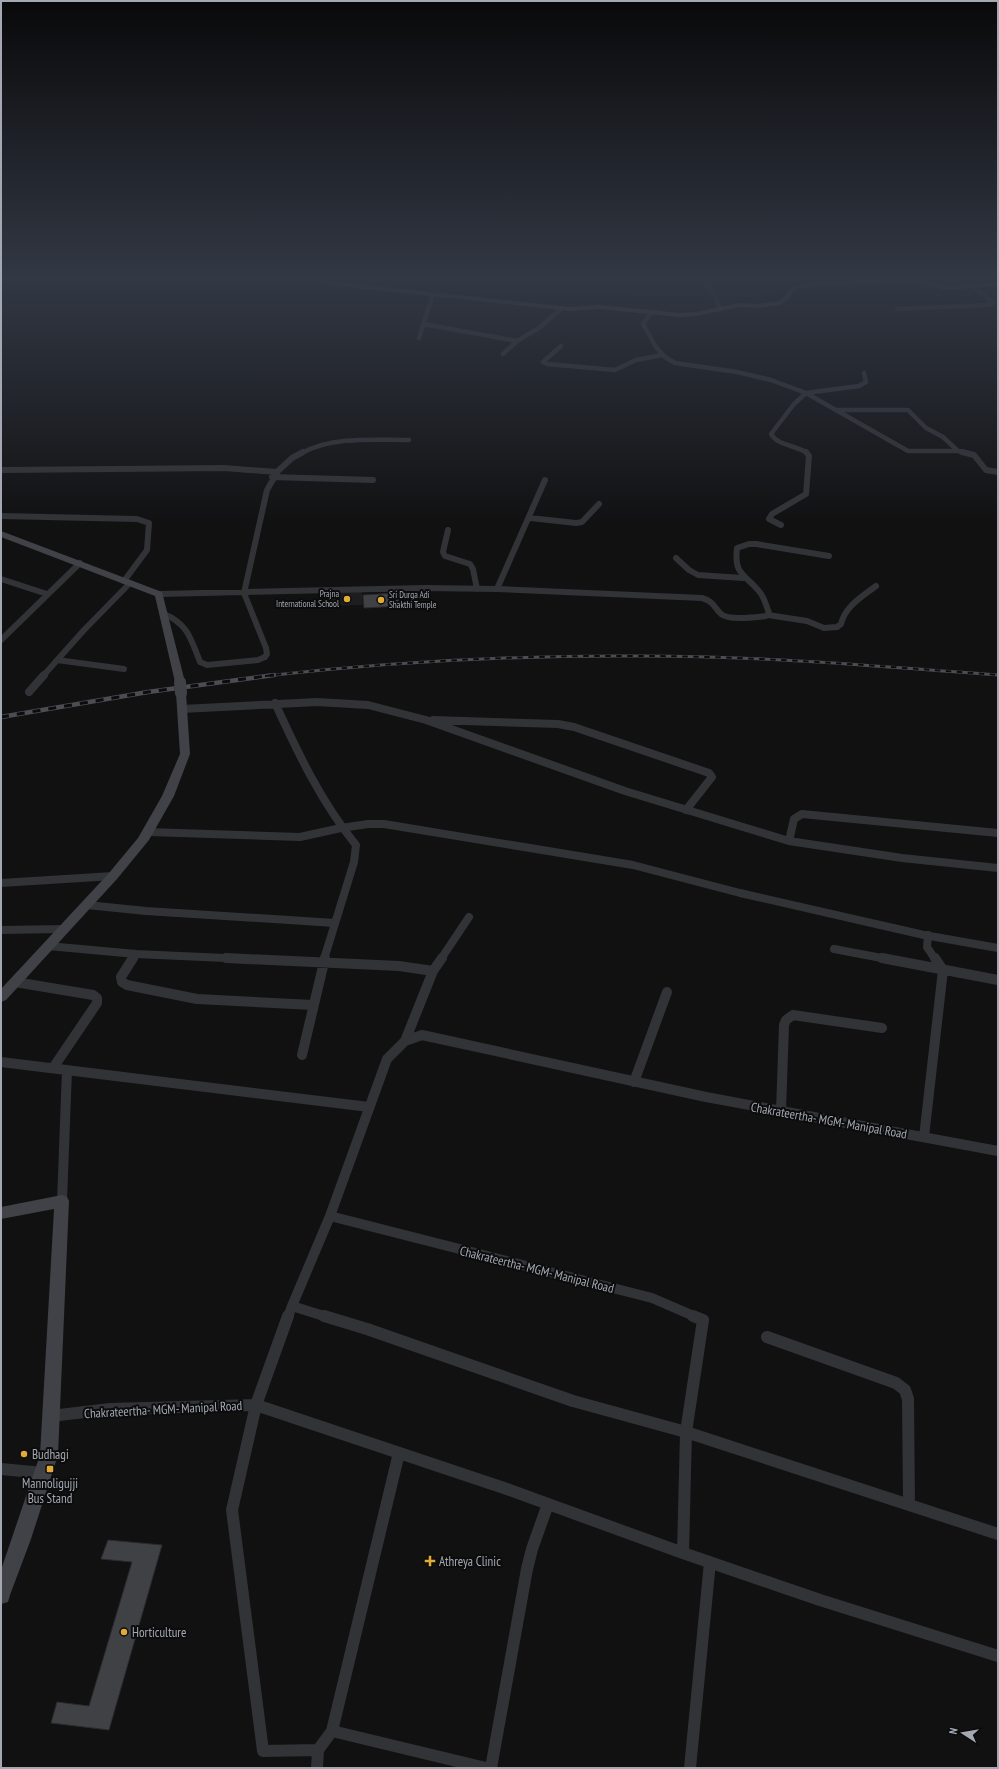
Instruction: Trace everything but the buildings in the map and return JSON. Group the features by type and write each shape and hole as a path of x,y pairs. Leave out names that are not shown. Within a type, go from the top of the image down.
{"street":[{"path":"547,359 543,362 547,364 615,370 636,360 644,359"},
{"path":"666,359 675,363 737,372 764,378 806,394 908,451 958,451 974,455 986,470 998,472"},
{"path":"781,525 769,519 772,514 806,494 809,456 805,451 775,439 772,434 794,404 806,394 859,386 866,382 864,373"},
{"path":"836,410 908,410 928,430 944,437 958,451"},
{"path":"164,614 177,618 183,623 200,662 207,665 258,660 266,657 267,654 244,593 267,490 272,477 282,465 300,452 319,445 350,440 409,440"},
{"path":"1,470 224,468 277,472"},
{"path":"272,477 372,480"},
{"path":"497,589 530,518 545,480"},
{"path":"530,518 576,523 582,522 599,504"},
{"path":"1,516 137,519 150,523 147,550 127,582 29,692"},
{"path":"448,530 443,552 445,556 470,564 473,569 477,589"},
{"path":"1,534 159,594 425,588 497,589 702,598 708,599 714,603 722,615 726,618 768,615 807,621 824,628 837,627 841,624 842,619 854,602 876,586"},
{"path":"768,615 769,613 759,591 743,578 737,566 738,548 741,546 756,544 828,556"},
{"path":"676,558 689,570 698,575 743,578"},
{"path":"1,640 80,563"},
{"path":"1,579 47,594"},
{"path":"1,997 87,905 143,840 168,796 185,754 181,688 159,594"},
{"path":"1,627 11,630"},
{"path":"57,660 124,669"},
{"path":"182,709 317,702 368,705 426,720 625,791 789,841 902,858 998,868"},
{"path":"275,703 316,790 341,828 356,845 354,862 323,963 302,1055"},
{"path":"426,720 558,724 574,727 709,773 712,777 686,810"},
{"path":"789,841 794,819 802,814 998,833"},
{"path":"148,832 300,837 341,828 384,824 633,865 740,893 928,936 998,948"},
{"path":"1,883 113,876"},
{"path":"87,905 146,911 335,923"},
{"path":"330,1216 387,1059 405,1041 433,971 469,917"},
{"path":"1,930 64,929"},
{"path":"924,1137 943,970 927,947 928,936"},
{"path":"48,946 136,954 399,966 433,971"},
{"path":"834,949 998,980"},
{"path":"136,954 121,977 122,982 127,985 197,999 313,1005"},
{"path":"15,982 93,995 97,998 97,1003 53,1068"},
{"path":"634,1082 666,992"},
{"path":"781,1111 784,1025 786,1020 793,1016 882,1028"},
{"name":"Chakrateertha- MGM- Manipal Road","path":"405,1041 422,1036 634,1082 998,1151"},
{"path":"1,1062 369,1108"},
{"path":"1,1595 22,1539 49,1455 67,1070"},
{"path":"1,1213 62,1201"},
{"name":"Chakrateertha- MGM- Manipal Road","path":"51,1416 110,1409 256,1405 292,1306 330,1216 652,1298 703,1320 686,1432"},
{"path":"292,1306 367,1329 574,1401 686,1432 998,1534"},
{"path":"767,1337 896,1383 905,1390 908,1399 909,1505"},
{"path":"318,1750 263,1751 232,1510 256,1405 548,1504 683,1553 820,1600 998,1656"},
{"path":"683,1553 686,1432"},
{"path":"317,1768 318,1750 332,1731 399,1453"},
{"path":"1,1470 43,1473"},
{"path":"491,1768 527,1569 532,1548 548,1504"},
{"path":"690,1768 710,1562"},
{"path":"332,1731 486,1768"}],"shaded area":[{"name":"Prajna International School","path":"362,591 363,605 331,606 330,593"}],"railway":[{"path":"273,675 453,660 594,656 686,656 775,660 998,675"},
{"path":"1,717 148,692 273,675"},
{"path":"265,676 273,675"}],"place":[{"name":"Prajna International School","path":"347,599"},
{"name":"Sri Durga Adi Shakthi Temple","path":"381,600"},
{"name":"Budhagi","path":"24,1454"},
{"name":"Mannoligujji Bus Stand","path":"50,1469"},
{"name":"Athreya Clinic","path":"430,1561"},
{"name":"Horticulture","path":"124,1632"}]}
